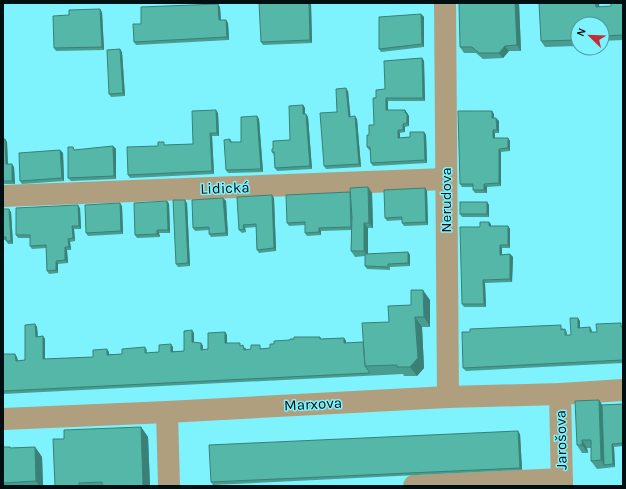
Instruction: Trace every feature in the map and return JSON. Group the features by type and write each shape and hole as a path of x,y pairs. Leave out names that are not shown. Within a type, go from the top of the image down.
{"street":[{"name":"Nerudova","path":"445,3 448,397"},
{"name":"Lidická","path":"3,196 446,179"},
{"name":"Marxova","path":"3,419 623,390"},
{"name":"Jarošova","path":"560,394 562,482"},
{"path":"167,412 169,486"},
{"path":"414,486 562,482"}],"building":[{"path":"259,3 309,3 310,40 261,42"},
{"path":"459,3 515,3 517,45 505,46 499,53 479,53 472,47 460,47"},
{"path":"539,3 595,3 596,7 611,6 611,3 623,3 623,35 610,36 610,16 570,16 570,40 541,41"},
{"path":"218,4 219,20 226,20 227,37 134,42 133,24 141,24 141,7"},
{"path":"100,9 102,47 54,48 53,16 69,15 69,10"},
{"path":"421,14 422,44 379,49 379,17"},
{"path":"120,49 123,93 109,94 107,50"},
{"path":"422,58 423,98 386,98 386,110 405,110 405,113 407,113 407,123 403,124 403,130 398,130 398,138 410,137 410,132 424,132 425,160 371,163 370,147 367,147 367,135 369,135 369,125 374,125 373,98 376,98 376,90 385,89 384,61"},
{"path":"346,88 349,117 355,116 359,164 324,166 320,113 337,112 336,89"},
{"path":"303,105 303,114 306,114 310,166 275,168 274,152 272,152 273,141 290,140 289,106"},
{"path":"216,110 217,133 210,133 212,171 128,175 127,147 158,146 158,142 164,142 164,145 193,144 192,111"},
{"path":"458,111 492,111 492,118 496,118 497,130 493,130 493,138 508,138 508,148 499,149 499,183 484,184 484,190 473,190 473,184 460,184"},
{"path":"257,116 261,169 226,170 224,140 230,139 230,142 241,142 241,117"},
{"path":"3,139 5,139 6,164 12,164 12,181 3,181"},
{"path":"113,146 114,176 68,178 68,147 73,147 74,150"},
{"path":"60,150 62,178 20,181 19,153"},
{"path":"368,187 369,223 364,223 364,251 351,251 352,217 350,188"},
{"path":"425,188 426,222 402,223 402,217 385,218 384,190"},
{"path":"350,192 351,227 319,228 319,232 305,233 305,222 287,223 286,195"},
{"path":"272,195 274,248 257,250 256,224 243,225 244,229 239,230 237,197"},
{"path":"223,198 226,233 209,234 209,227 193,228 192,200"},
{"path":"173,200 185,200 188,263 176,264"},
{"path":"167,201 168,230 157,230 157,234 135,235 134,203"},
{"path":"460,202 487,202 487,214 460,214"},
{"path":"120,203 121,231 86,233 85,205"},
{"path":"78,205 79,226 72,226 73,238 68,239 69,247 65,247 65,260 56,261 56,270 47,271 46,245 30,246 30,235 16,235 16,208"},
{"path":"3,209 9,209 11,241 6,241 6,237 3,237"},
{"path":"480,222 489,222 489,226 508,226 508,245 500,245 500,255 510,254 510,279 483,280 484,304 462,304 460,227 480,227"},
{"path":"408,252 408,263 388,264 388,267 365,266 365,254"},
{"path":"411,290 423,290 424,317 415,317 418,358 410,367 397,367 397,365 365,366 362,323 389,322 388,306 411,305"},
{"path":"570,318 578,318 578,328 590,327 590,332 597,332 596,324 621,323 621,327 623,326 623,360 463,368 462,332 470,332 470,329 561,325 561,330 565,329 565,335 571,335"},
{"path":"35,324 36,337 43,336 43,359 93,357 93,350 107,349 107,355 122,354 122,349 145,347 145,353 159,352 159,345 171,344 171,352 184,351 184,331 192,330 192,342 201,343 201,350 208,349 208,333 225,332 225,343 240,343 240,346 243,345 244,350 251,349 251,345 260,345 260,349 270,348 270,344 274,344 274,341 290,340 294,339 294,337 320,337 320,339 344,338 344,343 363,342 365,366 370,373 3,391 3,354 15,354 16,361 25,360 25,325"},
{"path":"599,400 601,460 591,461 591,440 582,440 582,445 577,445 575,401"},
{"path":"623,404 623,443 612,444 613,464 604,465 602,405"},
{"path":"141,427 143,486 102,486 102,482 79,483 79,486 55,486 53,439 64,439 64,430"},
{"path":"518,431 520,468 211,482 209,445"},
{"path":"3,447 35,447 36,481 3,483"}]}
